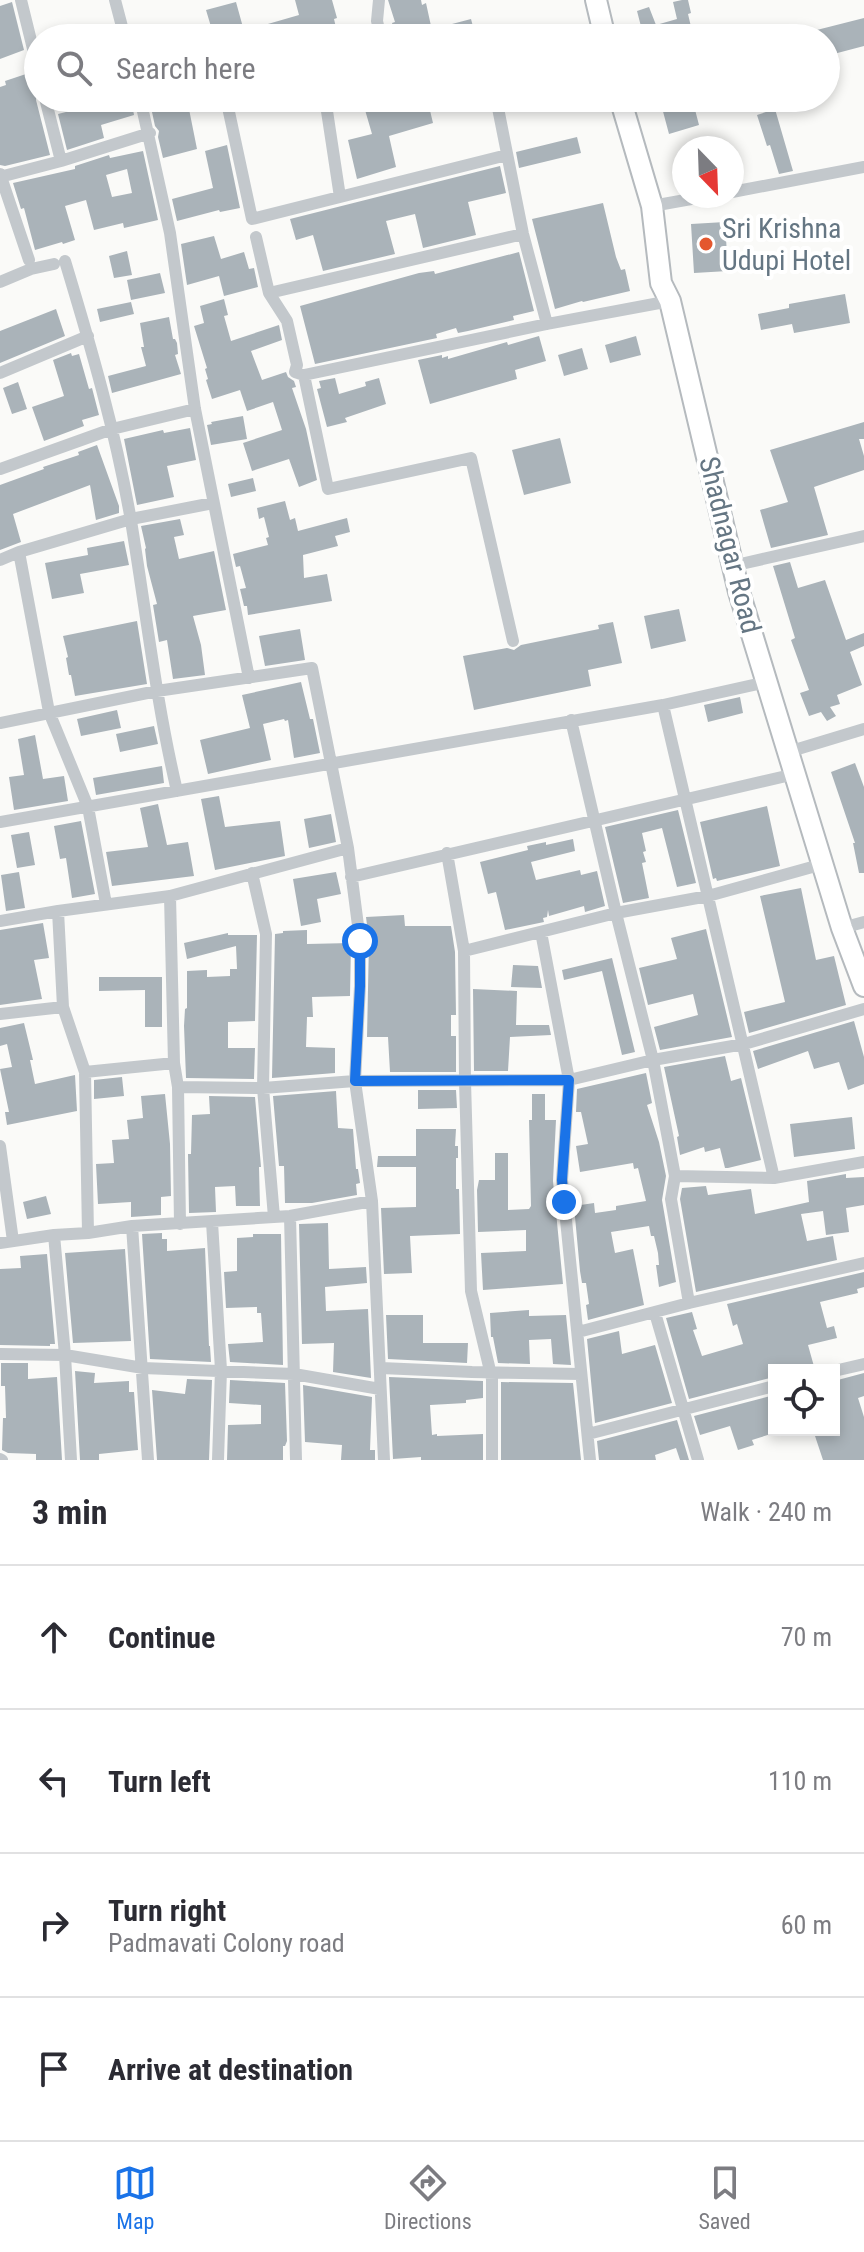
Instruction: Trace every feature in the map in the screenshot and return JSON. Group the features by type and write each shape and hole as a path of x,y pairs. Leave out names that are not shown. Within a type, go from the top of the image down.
{"main road":[{"path":"596,0 602,24"},
{"name":"Shadnagar Road","path":"624,112 652,206 661,283 670,301 732,566 842,928 864,986"}],"street":[{"path":"21,0 27,24"},
{"path":"115,0 121,24"},
{"path":"378,24 379,0"},
{"path":"49,112 61,161"},
{"path":"144,112 170,233 195,409 249,678"},
{"path":"229,112 252,219 507,155"},
{"path":"327,112 340,197"},
{"path":"499,112 523,234 547,324"},
{"path":"29,260 0,176 150,133"},
{"path":"744,190 864,167"},
{"path":"652,206 672,202"},
{"path":"269,293 523,234"},
{"path":"256,237 269,293 287,321 297,365 295,372 304,375 670,301"},
{"path":"0,282 31,269 60,263 88,336 131,519 157,691 177,791"},
{"path":"0,373 88,336"},
{"path":"304,375 328,489 471,458 513,641"},
{"path":"0,469 112,429 195,409"},
{"path":"0,560 131,519 213,503"},
{"path":"732,566 864,536"},
{"path":"19,552 49,712 88,807 106,904"},
{"path":"0,723 157,691 312,668 348,848 360,941 355,1081 372,1201 384,1460"},
{"path":"0,822 663,705 767,682"},
{"path":"663,705 774,1178"},
{"path":"571,720 653,1060 675,1176 671,1199 689,1303"},
{"path":"788,752 864,729"},
{"path":"351,877 795,774"},
{"path":"0,921 170,896 348,848"},
{"path":"447,853 464,951 471,1291 491,1373 492,1460"},
{"path":"464,951 616,913 708,896 823,864"},
{"path":"252,873 266,934 263,1088 274,1217"},
{"path":"170,896 180,1224"},
{"path":"58,911 63,1007 85,1072 88,1233"},
{"path":"842,928 864,922"},
{"path":"541,932 569,1080 562,1180 590,1460"},
{"path":"0,1014 63,1007"},
{"path":"178,1087 263,1088 355,1081 569,1080 653,1060 744,1044 864,1009"},
{"path":"85,1072 174,1063"},
{"path":"0,1146 6,1242 132,1226 290,1216 372,1201"},
{"path":"675,1176 774,1178 864,1162"},
{"path":"290,1216 296,1460"},
{"path":"212,1222 221,1370 218,1460"},
{"path":"132,1226 148,1460"},
{"path":"54,1235 71,1460"},
{"path":"578,1332 864,1263"},
{"path":"655,1313 698,1460"},
{"path":"0,1354 65,1355 143,1368 294,1374 380,1389"},
{"path":"840,1370 864,1364"},
{"path":"381,1368 581,1374"},
{"path":"588,1434 768,1387"}],"building":[{"path":"295,0 332,0 337,18 334,19 335,24 268,24 299,15"},
{"path":"388,0 421,0 422,5 426,3 431,24 392,24 395,22"},
{"path":"688,0 690,24 660,24 677,19 673,2"},
{"path":"12,2 24,50 0,59 0,6"},
{"path":"236,2 242,24 210,24 206,10"},
{"path":"649,7 656,24 640,24 637,11"},
{"path":"864,18 864,46 840,52 840,24"},
{"path":"471,19 472,24 452,24"},
{"path":"24,75 24,112 39,112 50,155 0,165 0,87 6,85 5,81"},
{"path":"133,112 134,115 101,125 104,138 67,150 58,114"},
{"path":"152,112 190,112 197,149 163,158 159,131"},
{"path":"366,112 430,112 433,123 389,136 396,167 357,179 348,140 372,134"},
{"path":"663,112 696,112 699,125 669,134"},
{"path":"776,112 793,171 779,174 757,115"},
{"path":"577,137 581,153 519,168 516,152"},
{"path":"227,145 240,208 177,221 172,199 213,188 205,151"},
{"path":"143,151 158,220 124,228 123,223 94,230 86,200 65,206 75,240 35,250 24,208 21,209 13,183 75,169 75,166 109,155 110,158","holes":["127,169 132,193 112,197 106,175"]},
{"path":"500,166 506,193 468,202 476,235 423,248 415,214 386,221 395,254 323,271 313,235 296,240 290,219"},
{"path":"603,203 616,257 621,270 625,269 630,291 555,309 532,219"},
{"path":"725,222 728,271 694,273 691,224"},
{"path":"214,236 221,259 244,252 249,269 254,268 258,287 224,296 219,276 187,285 181,244"},
{"path":"127,251 132,275 114,278 109,256"},
{"path":"519,252 534,311 513,316 514,320 458,333 456,328 436,334 437,338 315,364 300,306 419,273 434,271 435,274"},
{"path":"160,273 165,293 131,300 127,280"},
{"path":"845,294 850,323 794,333 792,324 761,330 758,314 789,308 789,304"},
{"path":"224,299 228,315 224,316 231,341 279,325 282,340 251,351 262,380 286,372 294,381 296,387 292,388 306,429 317,480 299,487 289,459 252,471 243,443 282,430 273,402 247,411 240,390 212,399 206,380 207,368 194,326 204,323 200,306"},
{"path":"131,302 134,314 100,322 97,309"},
{"path":"56,309 65,336 0,363 0,331"},
{"path":"169,317 173,339 177,343 178,354 175,355 181,374 112,393 108,376 146,366 140,323"},
{"path":"539,336 546,361 515,370 517,379 430,404 418,360 442,355 442,358 448,356 448,359"},
{"path":"636,336 641,355 610,363 605,345"},
{"path":"582,348 588,369 564,376 558,355"},
{"path":"71,353 72,356 79,354 99,415 82,420 84,426 44,441 32,407 64,396 53,360"},
{"path":"335,378 339,394 366,386 365,382 379,378 386,404 345,418 347,422 327,427 317,389 321,388 319,381"},
{"path":"18,382 27,409 12,414 3,388"},
{"path":"243,416 247,439 211,445 207,425"},
{"path":"864,422 864,439 859,439 864,470 814,487 828,535 771,548 760,510 788,502 770,450"},
{"path":"190,428 196,460 167,466 174,497 137,505 124,439 163,430 164,433"},
{"path":"560,438 571,483 524,495 512,450"},
{"path":"97,445 119,513 96,520 90,485 13,514 21,542 0,550 0,485"},
{"path":"253,478 256,491 231,497 228,484"},
{"path":"285,501 290,520 295,518 298,531 347,518 350,532 335,536 338,546 303,555 304,578 327,574 332,601 248,615 240,589 246,588 233,554 268,545 264,517 259,519 257,508"},
{"path":"180,519 184,535 174,537 179,559 214,551 226,610 193,616 205,675 173,679 167,640 159,642 153,605 157,604 141,526"},
{"path":"124,541 129,565 80,574 84,593 52,599 45,563 88,555 87,548"},
{"path":"790,562 798,588 825,580 846,640 864,633 864,646 850,652 862,685 837,695 840,704 830,707 836,716 827,721 821,712 809,716 800,693 809,690 791,640 795,638 773,566"},
{"path":"679,609 686,641 651,649 644,616"},
{"path":"137,621 147,684 75,696 63,636"},
{"path":"613,622 622,663 588,670 591,686 474,710 463,656 507,648 514,650 521,645 599,629 598,625"},
{"path":"300,629 305,660 265,666 259,636"},
{"path":"301,682 320,753 294,758 288,720 284,719 263,724 271,760 208,774 200,740 250,728 242,695"},
{"path":"740,697 743,713 708,722 704,705"},
{"path":"117,710 121,728 81,736 77,719"},
{"path":"154,726 158,744 120,752 116,734"},
{"path":"35,735 43,779 64,776 68,801 14,810 9,777 24,775 18,739"},
{"path":"855,763 864,787 864,873 859,873 855,843 831,772"},
{"path":"162,766 164,783 96,795 93,778"},
{"path":"219,796 225,827 280,821 285,856 215,870 201,799"},
{"path":"158,804 167,845 188,842 194,876 112,886 106,852 148,847 140,808"},
{"path":"767,806 780,866 717,881 713,879 700,822"},
{"path":"678,810 696,883 677,887 662,828 642,833 646,862 642,863 649,898 623,903 605,827"},
{"path":"331,814 336,842 309,848 304,819"},
{"path":"81,821 95,894 72,898 66,858 60,859 54,826"},
{"path":"29,832 35,865 17,868 11,835"},
{"path":"573,839 575,851 531,862 536,880 580,870 581,875 597,871 605,906 585,912 584,906 549,916 548,910 544,922 505,930 496,892 488,894 480,862 528,850 527,846"},
{"path":"19,872 25,908 6,911 1,875"},
{"path":"336,872 341,894 317,899 321,922 301,926 293,879"},
{"path":"801,888 816,960 834,956 846,1005 749,1033 744,1012 785,1002 760,896"},
{"path":"404,915 405,926 451,926 455,952 456,1015 451,1015 451,1036 456,1036 456,1072 390,1072 388,1037 367,1037 369,941 366,917"},
{"path":"43,923 49,958 34,960 42,999 0,1005 0,930"},
{"path":"706,929 732,1037 660,1050 654,1027 698,1015 693,994 648,1005 639,968 677,959 671,938"},
{"path":"307,930 307,944 351,943 350,996 312,997 313,1017 307,1017 306,1047 335,1048 335,1073 272,1078 275,934"},
{"path":"228,933 257,935 255,1021 228,1022 228,1048 255,1048 254,1079 186,1078 184,1026 187,971 207,970 207,977 230,976 230,969 237,969 236,946 187,959 184,943"},
{"path":"612,958 635,1052 622,1055 602,971 564,980 562,970"},
{"path":"513,965 538,966 542,988 511,987"},
{"path":"99,977 162,977 162,1027 145,1027 145,990 99,991"},
{"path":"473,989 517,991 516,1025 549,1025 551,1035 510,1037 508,1071 474,1071"},
{"path":"854,1021 864,1057 864,1084 848,1090 839,1062 814,1069 808,1051 758,1069 753,1051"},
{"path":"24,1023 35,1084 75,1075 77,1111 7,1125 5,1112 9,1112 0,1069 12,1067 7,1044 0,1046 0,1028"},
{"path":"725,1056 731,1081 741,1078 761,1160 728,1168 725,1168 720,1148 705,1152 704,1147 680,1155 679,1136 664,1067"},
{"path":"646,1073 652,1103 647,1105 666,1176 662,1200 676,1282 659,1287 658,1253 649,1226 611,1232 615,1253 633,1249 644,1305 588,1320 586,1305 589,1304 586,1283 582,1283 580,1271 574,1206 594,1203 595,1213 646,1201 638,1168 634,1169 633,1163 580,1172 576,1146 588,1144 581,1112 576,1112 577,1089"},
{"path":"122,1077 124,1096 94,1099 94,1080"},
{"path":"418,1090 456,1090 457,1108 418,1109"},
{"path":"336,1091 338,1128 353,1129 360,1183 356,1184 357,1195 312,1203 285,1203 284,1166 279,1166 273,1096"},
{"path":"165,1094 171,1196 161,1197 161,1215 131,1217 131,1202 98,1204 96,1164 114,1163 112,1140 129,1139 127,1120 143,1118 141,1096"},
{"path":"532,1094 545,1094 545,1120 556,1120 553,1181 563,1284 483,1290 481,1253 526,1251 526,1230 478,1232 477,1190 479,1180 495,1180 495,1153 508,1153 508,1210 529,1209 531,1206 529,1120 532,1120"},
{"path":"209,1096 255,1097 261,1167 260,1206 236,1206 235,1186 215,1187 216,1212 189,1213 188,1154 191,1154 192,1115 210,1114"},
{"path":"852,1117 855,1149 794,1157 790,1124"},
{"path":"416,1129 456,1129 460,1234 410,1236 412,1273 384,1274 381,1208 416,1207 416,1167 377,1167 378,1156 416,1156"},
{"path":"846,1174 846,1178 864,1177 864,1205 846,1208 849,1232 826,1235 823,1211 801,1214 807,1241 833,1236 837,1260 696,1292 680,1199 682,1188 706,1186 708,1195 751,1189 755,1214 809,1202 807,1181"},
{"path":"46,1196 51,1214 27,1219 23,1202"},
{"path":"328,1223 329,1269 366,1267 367,1283 325,1287 326,1311 368,1309 371,1378 333,1372 334,1343 302,1344 299,1224"},
{"path":"162,1233 162,1239 167,1239 167,1251 205,1248 211,1362 150,1359 142,1234"},
{"path":"253,1234 281,1234 283,1365 230,1362 228,1344 263,1342 261,1313 257,1313 257,1307 226,1308 224,1272 237,1271 237,1238 253,1237"},
{"path":"125,1249 131,1341 73,1343 65,1253"},
{"path":"47,1254 55,1344 0,1345 0,1269 21,1268 20,1256"},
{"path":"864,1272 864,1287 857,1289 858,1293 820,1302 827,1328 834,1326 837,1338 808,1345 813,1364 768,1364 768,1379 689,1399 666,1318 692,1312 697,1329 693,1330 702,1356 743,1344 737,1324 733,1326 727,1304"},
{"path":"529,1310 529,1316 566,1315 571,1365 553,1364 551,1339 529,1340 530,1364 498,1363 491,1337 490,1313"},
{"path":"386,1315 423,1315 423,1343 468,1343 467,1363 388,1359"},
{"path":"619,1331 622,1354 655,1345 672,1403 595,1423 587,1339"},
{"path":"1,1363 28,1363 28,1379 57,1377 62,1460 36,1460 36,1454 2,1450 3,1418 6,1418"},
{"path":"75,1371 95,1373 94,1383 129,1381 129,1392 134,1392 138,1450 99,1454 99,1460 80,1460"},
{"path":"864,1373 864,1396 858,1398 864,1417 864,1460 823,1460 815,1436 840,1436 840,1379"},
{"path":"389,1377 483,1381 483,1398 466,1400 466,1403 430,1405 432,1435 483,1434 483,1460 393,1459"},
{"path":"187,1379 212,1380 209,1460 157,1460 152,1390 185,1394"},
{"path":"230,1380 285,1383 287,1441 283,1446 283,1460 227,1460 228,1425 261,1424 261,1405 229,1403"},
{"path":"501,1382 573,1383 581,1460 501,1460"},
{"path":"303,1385 372,1397 370,1450 375,1450 375,1460 341,1460 342,1445 305,1442"},
{"path":"768,1397 768,1435 752,1440 754,1445 738,1450 730,1426 700,1435 694,1416"},
{"path":"677,1420 689,1460 680,1460 676,1448 655,1455 656,1460 599,1460 597,1441"}],"place":[{"name":"Sri Krishna Udupi Hotel","path":"706,244"}],"route":[{"path":"360,941 355,1081 569,1080 562,1180 564,1202"}]}
